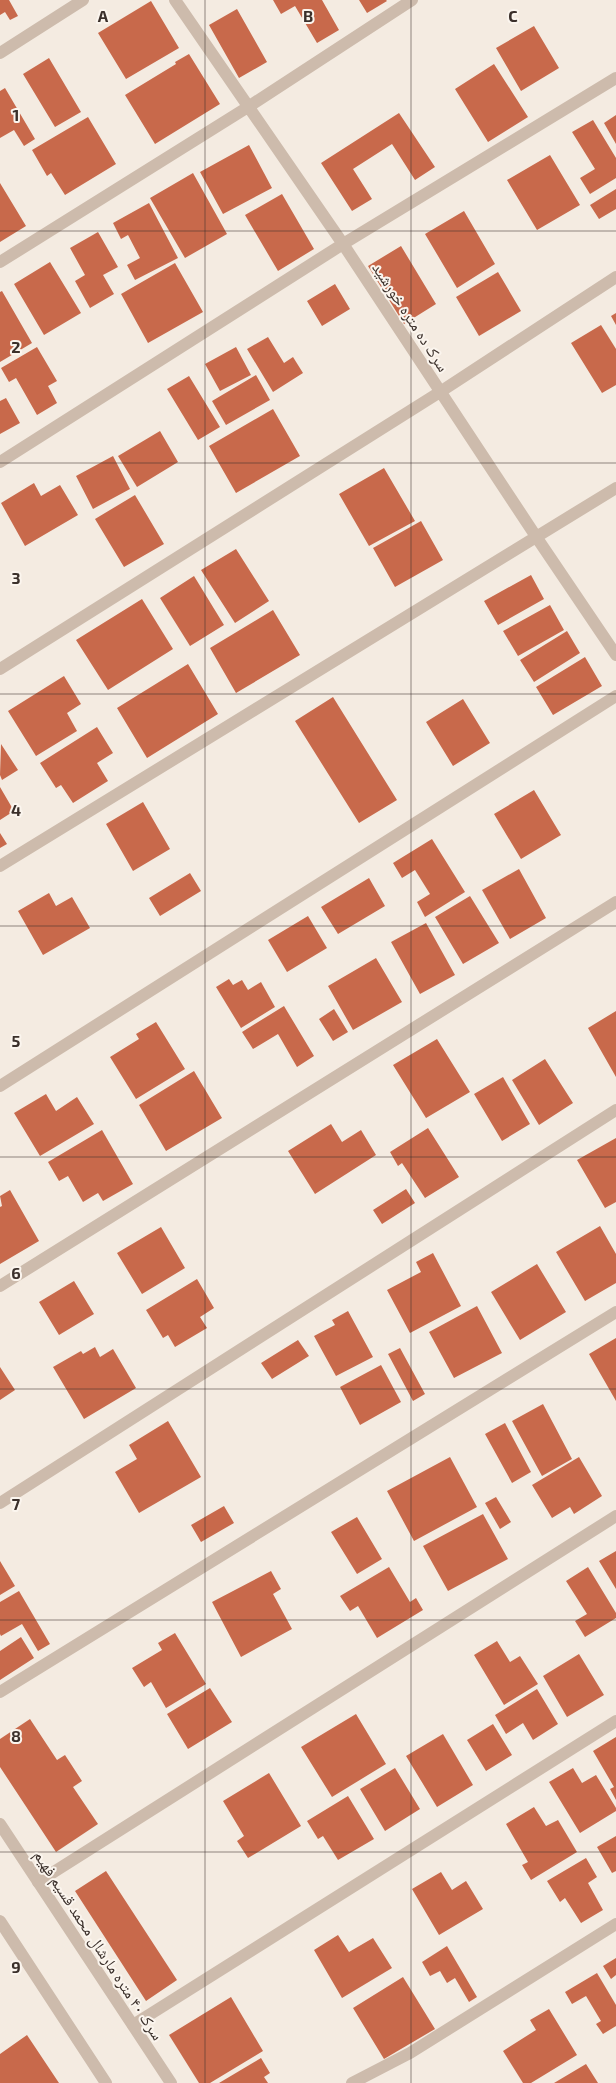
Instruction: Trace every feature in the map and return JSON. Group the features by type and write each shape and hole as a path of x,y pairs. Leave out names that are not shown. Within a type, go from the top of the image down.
{"street":[{"path":"0,53 83,0"},
{"name":"سرک ده متره خورشید","path":"175,0 343,244 616,655"},
{"path":"0,262 248,107 412,0"},
{"path":"0,462 343,244 616,78"},
{"path":"0,669 440,392 616,277"},
{"path":"0,866 616,488"},
{"path":"0,1086 616,696"},
{"path":"0,1286 616,902"},
{"path":"0,1503 616,1110"},
{"path":"0,1692 616,1312"},
{"path":"38,1882 616,1516"},
{"path":"133,2025 616,1721"},
{"name":"سرک ۴۰ متره مارشال محمد قسیم فهیم","path":"0,1824 171,2083"},
{"path":"0,1921 106,2083"},
{"path":"352,2083 410,2053 616,1924"}],"building":[{"path":"0,0 9,0 18,16 10,20 5,12 0,15"},
{"path":"273,0 322,0 339,30 317,43 295,6 281,14"},
{"path":"359,0 386,0 387,1 367,13"},
{"path":"151,1 179,48 126,79 98,33"},
{"path":"237,9 267,62 239,78 209,25"},
{"path":"534,26 559,68 521,91 496,48"},
{"path":"189,54 220,104 155,144 125,95"},
{"path":"49,58 81,112 55,127 23,74"},
{"path":"494,64 528,117 488,142 455,89"},
{"path":"5,88 35,139 24,146 14,130 0,138 0,91"},
{"path":"399,113 435,167 415,180 392,144 353,169 372,199 352,211 321,163"},
{"path":"616,115 616,144 604,123"},
{"path":"88,117 116,164 65,195 51,173 47,176 32,150"},
{"path":"593,120 616,158 616,178 590,194 580,178 595,169 572,132"},
{"path":"249,145 272,188 223,214 200,172"},
{"path":"550,155 580,205 537,230 507,180"},
{"path":"193,173 227,234 185,258 150,198"},
{"path":"0,183 26,226 0,242"},
{"path":"616,189 616,209 599,219 590,205"},
{"path":"282,194 314,249 278,271 245,215"},
{"path":"149,203 178,258 135,280 127,265 140,258 128,235 121,239 113,223"},
{"path":"464,211 495,264 457,288 425,234"},
{"path":"98,232 118,267 103,275 114,294 90,308 75,281 85,275 70,248"},
{"path":"401,246 436,304 404,324 368,266"},
{"path":"50,262 81,313 44,335 14,284"},
{"path":"175,263 203,312 148,343 121,294"},
{"path":"498,272 521,311 479,336 456,297"},
{"path":"335,284 350,309 322,326 307,301"},
{"path":"2,291 32,343 0,362 0,292"},
{"path":"616,313 616,325 611,316"},
{"path":"601,325 616,349 616,385 602,393 571,343"},
{"path":"268,337 284,363 293,357 303,373 273,392 247,349"},
{"path":"37,347 57,381 48,386 57,403 37,415 16,378 9,382 1,368"},
{"path":"236,347 251,375 220,391 205,364"},
{"path":"256,375 270,400 226,425 212,401"},
{"path":"189,376 220,427 198,440 167,389"},
{"path":"6,398 20,423 0,434 0,401"},
{"path":"273,409 300,456 236,493 209,446"},
{"path":"160,431 178,462 137,487 118,456"},
{"path":"113,456 130,489 93,509 76,476"},
{"path":"384,468 415,521 369,546 339,494"},
{"path":"34,483 41,496 60,485 78,515 25,546 1,503"},
{"path":"135,495 164,544 124,567 95,519"},
{"path":"421,521 443,560 395,587 373,548"},
{"path":"236,549 269,601 235,623 201,570"},
{"path":"531,575 544,599 498,625 484,601"},
{"path":"194,576 224,625 190,646 160,598"},
{"path":"142,599 173,649 108,690 76,640"},
{"path":"550,605 564,630 518,656 503,631"},
{"path":"273,610 300,655 236,693 210,648"},
{"path":"567,631 580,653 534,682 520,660"},
{"path":"585,657 602,686 553,715 536,687"},
{"path":"188,664 218,714 147,758 117,708"},
{"path":"64,676 81,704 67,713 77,731 36,756 8,711"},
{"path":"333,697 397,800 359,823 295,721"},
{"path":"463,699 490,743 453,766 426,722"},
{"path":"97,727 113,753 97,763 108,781 73,803 61,785 56,788 40,763"},
{"path":"1,744 18,770 2,780 0,775"},
{"path":"0,787 14,811 0,820"},
{"path":"534,790 561,835 521,859 494,814"},
{"path":"143,802 170,849 133,871 106,824"},
{"path":"0,833 7,844 0,848"},
{"path":"432,839 465,892 425,917 417,902 430,894 415,870 402,878 393,863"},
{"path":"519,869 546,918 510,939 482,890"},
{"path":"190,873 201,891 160,916 149,898"},
{"path":"369,878 385,906 338,934 321,907"},
{"path":"49,893 56,906 72,897 90,928 43,955 18,911"},
{"path":"470,896 499,943 463,964 435,917"},
{"path":"308,916 327,948 287,972 268,940"},
{"path":"426,923 455,975 420,994 391,942"},
{"path":"376,958 402,1002 353,1030 328,986"},
{"path":"229,979 233,985 242,980 248,990 261,982 275,1007 241,1028 216,987"},
{"path":"284,1006 314,1056 297,1067 278,1034 253,1049 242,1032"},
{"path":"334,1009 348,1032 333,1041 319,1019"},
{"path":"616,1011 616,1077 588,1028"},
{"path":"156,1022 185,1069 136,1099 110,1057 139,1039 136,1034"},
{"path":"437,1039 470,1092 426,1118 393,1065"},
{"path":"545,1059 573,1103 539,1125 512,1080"},
{"path":"194,1071 222,1118 166,1151 139,1105"},
{"path":"503,1077 530,1124 502,1141 474,1094"},
{"path":"46,1094 56,1111 77,1097 94,1124 40,1156 14,1113"},
{"path":"331,1124 342,1142 361,1130 376,1155 315,1194 288,1151"},
{"path":"428,1128 459,1177 425,1198 402,1163 398,1166 390,1152"},
{"path":"102,1130 133,1184 103,1201 98,1193 83,1202 68,1176 59,1181 48,1162"},
{"path":"616,1138 616,1202 605,1208 577,1160"},
{"path":"406,1189 415,1203 382,1224 373,1210"},
{"path":"10,1190 39,1241 0,1264 0,1207 2,1206 0,1196"},
{"path":"600,1226 616,1254 616,1283 585,1301 556,1252"},
{"path":"161,1227 185,1268 142,1294 117,1253"},
{"path":"433,1253 461,1306 410,1333 387,1290 421,1272 416,1262"},
{"path":"537,1264 566,1312 520,1340 491,1292"},
{"path":"197,1279 214,1308 200,1317 207,1328 175,1347 168,1335 163,1338 146,1310"},
{"path":"74,1281 94,1314 59,1335 39,1302"},
{"path":"477,1306 502,1353 454,1378 429,1332"},
{"path":"348,1311 373,1357 336,1376 314,1336 335,1325 332,1320"},
{"path":"616,1338 616,1401 589,1354"},
{"path":"298,1340 309,1356 272,1379 261,1363"},
{"path":"95,1347 100,1357 113,1349 136,1388 84,1419 53,1367 81,1351 83,1354"},
{"path":"400,1348 425,1394 413,1401 388,1354"},
{"path":"381,1365 401,1402 360,1425 340,1387"},
{"path":"0,1367 15,1390 0,1400"},
{"path":"543,1404 572,1459 542,1476 512,1421"},
{"path":"168,1421 201,1477 139,1513 115,1472 137,1459 129,1445"},
{"path":"505,1423 531,1472 512,1483 485,1434"},
{"path":"450,1457 477,1507 414,1541 387,1491"},
{"path":"579,1457 602,1496 574,1514 570,1507 552,1518 532,1485"},
{"path":"496,1497 511,1522 500,1529 485,1503"},
{"path":"224,1506 234,1523 201,1542 191,1525"},
{"path":"483,1514 508,1559 448,1591 423,1546"},
{"path":"357,1517 382,1559 357,1574 331,1532"},
{"path":"616,1551 616,1589 599,1561"},
{"path":"0,1561 15,1586 0,1595"},
{"path":"389,1567 410,1602 416,1598 423,1610 377,1638 358,1606 350,1611 340,1596"},
{"path":"588,1567 616,1613 616,1618 585,1637 575,1621 587,1614 566,1581"},
{"path":"271,1571 281,1589 273,1594 292,1629 241,1657 212,1602"},
{"path":"19,1591 50,1644 38,1651 22,1624 1,1636 0,1634 0,1602"},
{"path":"175,1633 206,1684 166,1708 151,1682 144,1687 132,1668 162,1650 158,1643"},
{"path":"21,1637 34,1658 0,1680 0,1651"},
{"path":"497,1641 510,1662 520,1656 538,1684 504,1705 474,1655"},
{"path":"579,1654 604,1695 567,1717 543,1676"},
{"path":"210,1688 232,1722 188,1749 167,1714"},
{"path":"537,1689 558,1724 533,1740 523,1723 506,1734 495,1715"},
{"path":"356,1714 386,1764 332,1797 301,1747"},
{"path":"30,1719 57,1760 65,1755 82,1781 73,1787 98,1824 56,1852 0,1767 0,1739"},
{"path":"493,1724 512,1755 486,1771 467,1740"},
{"path":"443,1734 473,1785 437,1807 406,1756"},
{"path":"616,1737 616,1800 610,1789 614,1787 593,1751"},
{"path":"395,1768 420,1809 385,1831 360,1789"},
{"path":"573,1768 582,1783 596,1775 616,1808 616,1811 580,1833 549,1782"},
{"path":"269,1773 301,1826 248,1858 237,1841 244,1836 223,1801"},
{"path":"348,1796 374,1839 338,1860 323,1836 318,1839 307,1821"},
{"path":"534,1807 546,1826 558,1820 577,1852 531,1880 522,1865 528,1862 506,1824"},
{"path":"616,1836 616,1871 612,1873 597,1847"},
{"path":"586,1858 597,1877 588,1883 603,1910 581,1923 565,1898 560,1902 547,1881"},
{"path":"106,1871 177,1980 146,2001 75,1891"},
{"path":"441,1872 452,1890 466,1881 483,1909 439,1935 412,1889"},
{"path":"338,1935 349,1952 373,1938 392,1968 342,1998 314,1950"},
{"path":"447,1946 477,1997 469,2002 455,1978 447,1983 440,1971 430,1976 422,1962"},
{"path":"616,1958 616,1975 611,1979 603,1966"},
{"path":"597,1973 616,2005 616,2026 603,2034 596,2024 601,2021 586,1996 572,2004 565,1992"},
{"path":"403,1977 435,2029 384,2059 353,2008"},
{"path":"231,1997 263,2051 210,2083 199,2083 169,2035"},
{"path":"549,2009 577,2055 531,2083 523,2083 503,2051 536,2030 530,2020"},
{"path":"27,2035 59,2083 0,2083 0,2054"},
{"path":"261,2058 270,2073 264,2077 268,2083 219,2083"},
{"path":"586,2064 598,2083 554,2083"}]}
